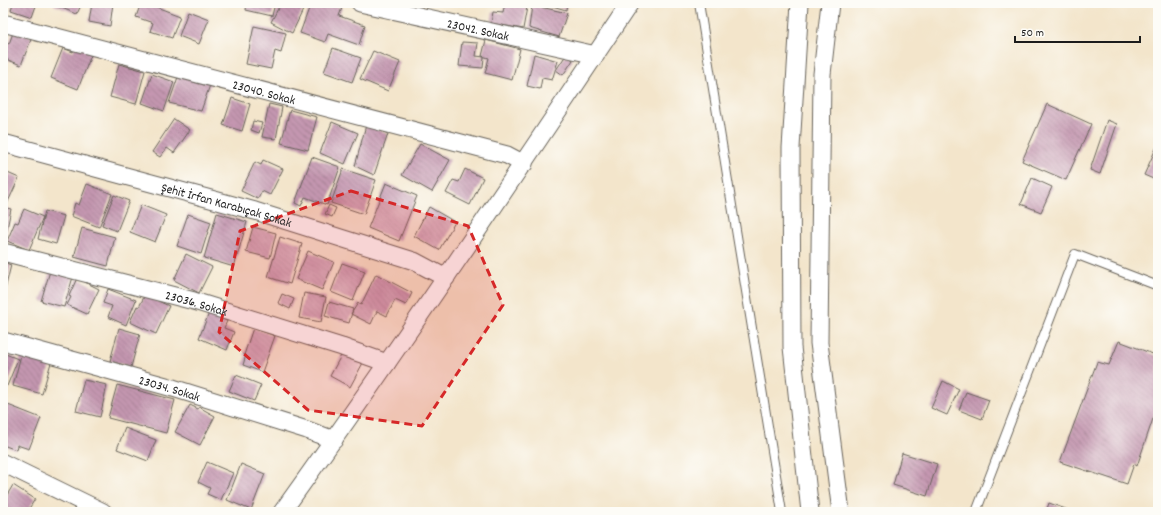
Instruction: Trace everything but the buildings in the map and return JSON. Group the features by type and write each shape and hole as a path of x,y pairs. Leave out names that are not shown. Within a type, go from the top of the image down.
{"street":[{"name":"23042. Sokak","path":"360,3 596,55"},
{"path":"282,512 334,440 524,164 630,3"},
{"path":"800,3 791,148 792,347 810,512"},
{"path":"830,3 822,74 819,342 841,512"},
{"name":"23040. Sokak","path":"3,23 507,155 524,164"},
{"name":"Şehit İrfan Karabıçak Sokak","path":"3,143 254,211 414,261 446,278"},
{"name":"23036. Sokak","path":"3,252 194,301 342,347 387,363"},
{"name":"23034. Sokak","path":"3,341 173,388 307,430 334,440"},
{"path":"3,463 104,512"}],"lane":[{"path":"699,3 782,512"},
{"path":"976,512 1075,254 1158,286"}],"highlighted area":[{"path":"351,191 468,226 503,305 422,426 308,410 219,332 240,231"}]}
